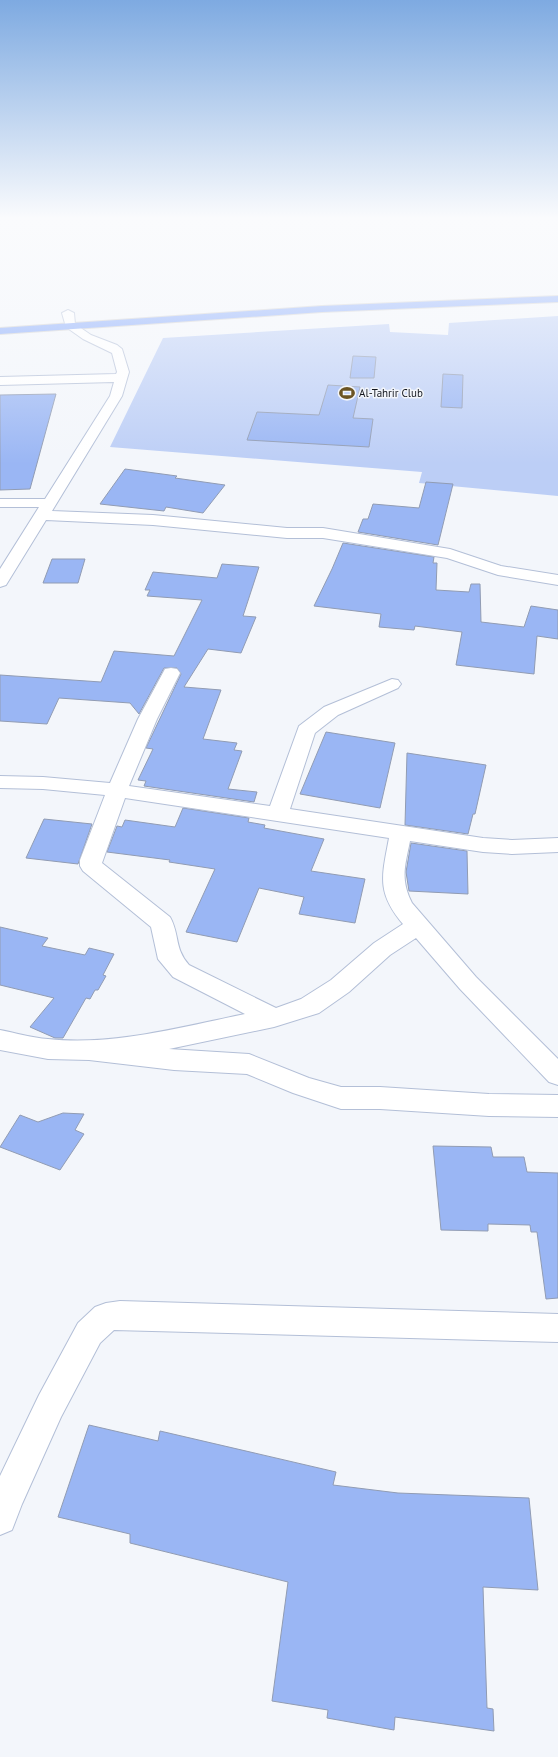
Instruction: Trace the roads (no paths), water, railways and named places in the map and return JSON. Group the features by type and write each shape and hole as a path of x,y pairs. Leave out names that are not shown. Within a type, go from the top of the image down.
{"highway":[{"path":"0,331 71,317 322,309 535,300"},
{"path":"53,314 71,317"}],"street":[{"path":"0,582 87,445 116,396 123,372 118,352 113,348 87,337 71,317"},
{"path":"0,381 121,378"},
{"path":"0,504 235,529 323,533 392,543 450,554 498,570 558,580"},
{"path":"171,672 144,723 116,790 91,860 91,866 162,923 170,959 182,971 274,1018"},
{"path":"278,815 306,730 331,711 392,684"},
{"path":"0,782 116,790 483,845 512,847 558,845"},
{"path":"401,832 393,874 394,889 402,907 468,983 558,1075"},
{"path":"89,1050 147,1044 274,1018 310,1006 340,986 382,949 418,925"},
{"path":"0,1040 48,1049 89,1050 174,1060 249,1064 302,1086 341,1098 380,1098 489,1105 558,1106"},
{"path":"0,1518 6,1500 50,1406 89,1332 106,1317 120,1315 558,1328"}],"place":[{"name":"Al-Tahrir Club","path":"347,393"}]}
